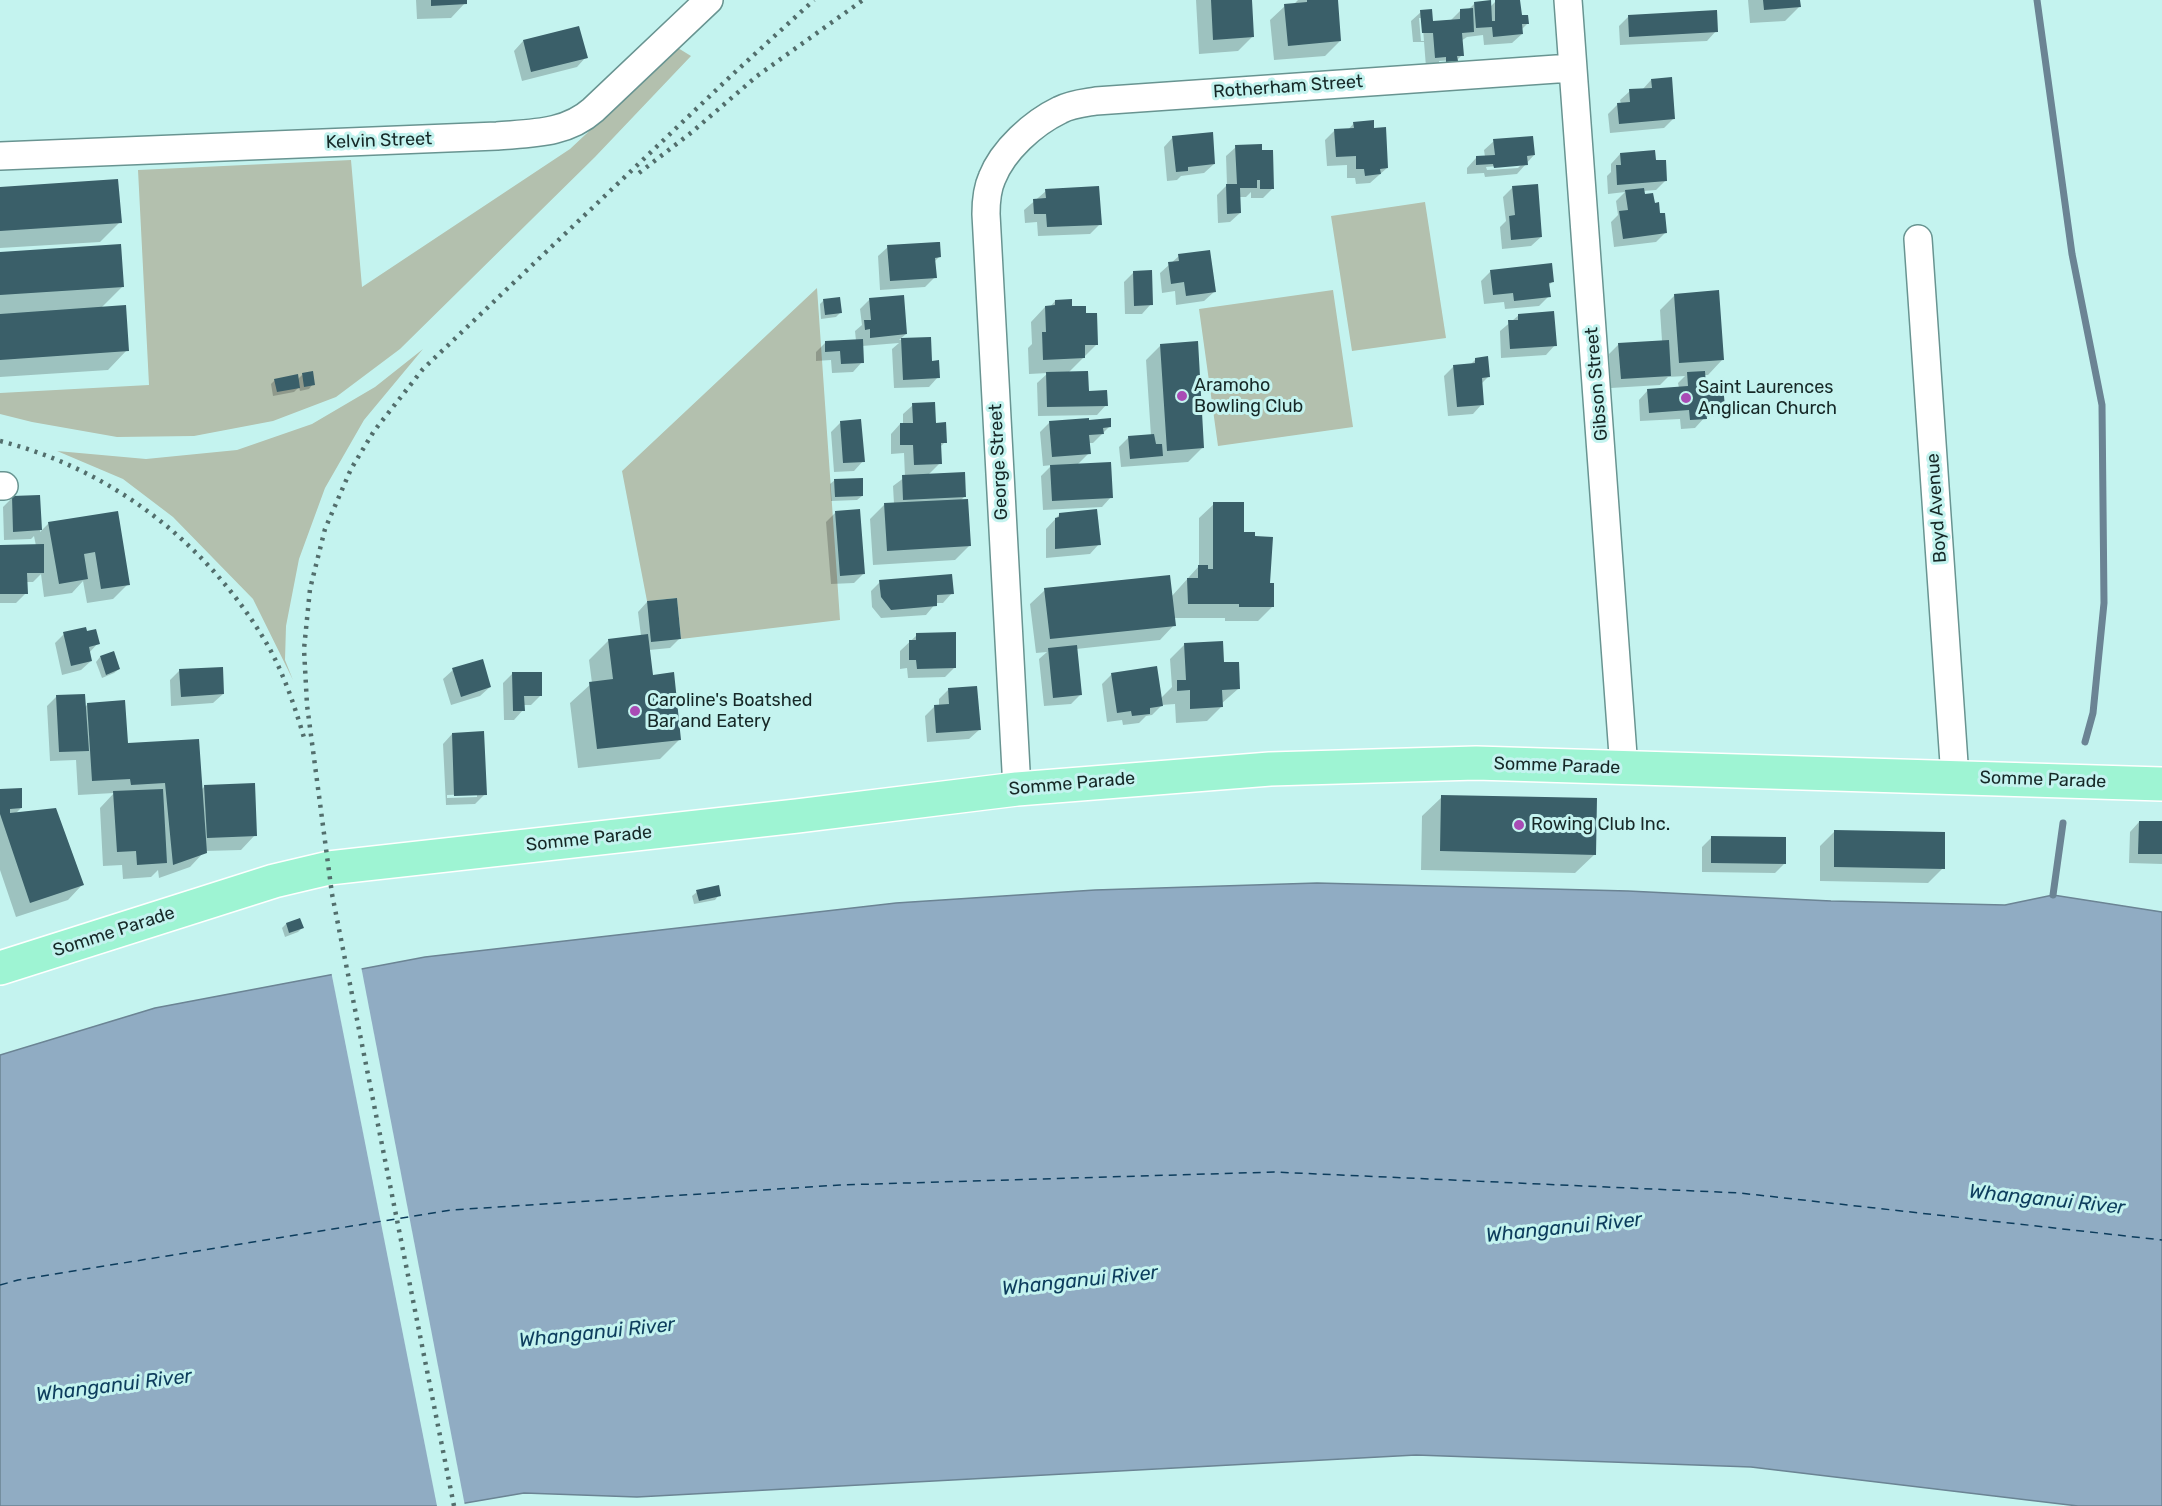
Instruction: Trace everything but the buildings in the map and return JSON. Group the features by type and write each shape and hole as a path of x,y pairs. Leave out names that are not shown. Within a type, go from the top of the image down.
{"main road":[{"name":"Somme Parade","path":"0,968 274,881 329,868 1017,789 1258,770 1476,763 2162,784"}],"street":[{"name":"Kelvin Street","path":"0,156 497,136 557,130 581,121 594,110 709,0"},
{"name":"Gibson Street","path":"1568,0 1571,68 1601,440 1624,769"},
{"name":"Rotherham Street","path":"1016,143 1060,110 1096,101 1571,68"},
{"name":"George Street","path":"1016,143 992,176 987,194 986,214 1017,789"},
{"name":"Boyd Avenue","path":"1918,239 1955,778"}],"green space":[{"path":"678,48 691,56 595,157 400,349 336,397 273,421 194,436 117,437 0,414 0,393 149,385 138,170 351,160 362,287 570,149"},
{"path":"1425,202 1446,338 1352,351 1331,216"},
{"path":"817,288 840,620 681,639 677,598 647,601 622,471"},
{"path":"1333,290 1353,427 1218,446 1199,309"},
{"path":"423,349 364,420 325,488 299,559 286,626 285,660 293,680 253,599 173,517 123,479 57,451 146,459 237,450 312,424 375,387"}],"water":[{"name":"Whanganui River","path":"1317,883 1628,891 1831,901 2005,905 2053,895 2162,912 2162,1506 2078,1506 1751,1467 1416,1455 637,1497 524,1493 448,1506 0,1506 0,1055 155,1008 425,957 896,903 1095,890"}],"pier":[{"path":"361,966 465,1506 437,1506 331,971"}],"waterway":[{"path":"2037,0 2072,254 2102,405 2104,603 2093,713 2085,742"},
{"path":"2053,895 2063,823"}],"ferry route":[{"path":"0,1285 18,1280 451,1210 840,1185 1274,1172 1740,1193 2162,1240"}],"railway":[{"path":"454,1506 332,894 307,705 304,649 310,589 325,529 351,469 374,431 423,369 814,0"},
{"path":"639,173 692,132 757,76 863,0"},
{"path":"0,441 80,470 117,490 152,514 184,541 240,604 264,639 283,676 305,741"}],"place":[{"name":"Aramoho Bowling Club","path":"1182,396"},
{"name":"Saint Laurences Anglican Church","path":"1686,398"},
{"name":"Caroline's Boatshed Bar and Eatery","path":"635,711"},
{"name":"Rowing Club Inc.","path":"1519,825"}]}
